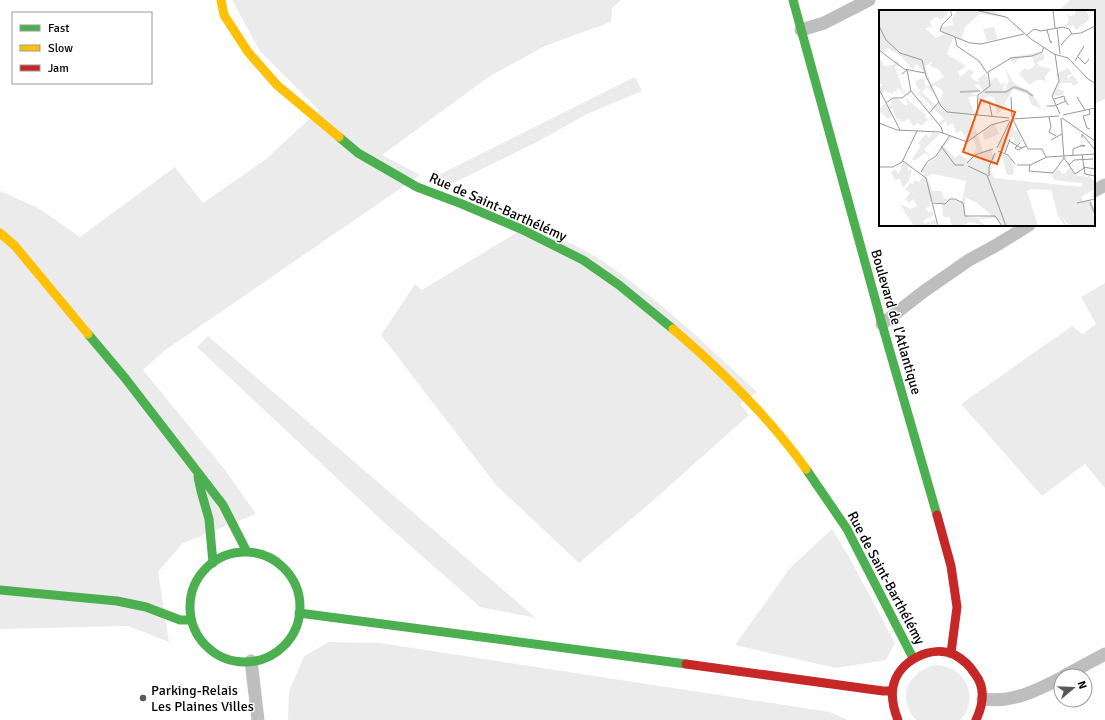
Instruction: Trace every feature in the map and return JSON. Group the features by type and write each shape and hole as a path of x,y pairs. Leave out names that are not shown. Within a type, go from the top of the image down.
{"main road":[{"name":"Rue de Saint-Barthélémy","path":"221,0 224,15 248,52 277,85 358,153 418,187 521,229 583,260 625,289 708,358 752,404 797,458 847,529 887,605 912,658"},
{"name":"Boulevard de l'Atlantique","path":"793,0 950,566 957,607 951,653"},
{"path":"0,233 15,246 125,378 223,505 246,550"},
{"path":"197,472 198,488 208,513 211,528 210,545 213,563"},
{"path":"246,550 272,559 284,569 294,582 299,597 299,613 296,627 288,640 278,651 265,658 251,662 235,661 220,656 207,647 197,634 191,620 190,602 194,585 203,570 217,559 246,550"},
{"path":"0,590 117,601 146,607 180,620 191,620"},
{"path":"299,613 784,677 883,692 892,691"},
{"path":"898,720 893,706 892,691 896,678 902,667 912,658 924,653 938,651 951,653 964,660 975,671 981,684 983,699 980,712 976,720"}],"street":[{"path":"801,30 824,23 869,0"},
{"path":"1095,190 1105,184"},
{"path":"882,324 923,292 969,260 1027,226"},
{"path":"1079,668 1105,654"},
{"path":"251,662 258,720"},
{"path":"983,699 1003,700 1027,695 1053,682"}],"shaded area":[{"path":"232,0 621,0 612,8 611,22 545,46 490,76 382,155 420,175 164,351 143,370 225,470 256,514 183,543 158,572 169,642 128,626 0,629 0,191 38,208 80,237 175,167 203,203 266,159 319,110 260,51"},
{"path":"1070,0 1105,0 1105,99 1095,104 1095,10 1059,10"},
{"path":"635,77 642,91 587,114 539,141 447,186 429,180"},
{"path":"529,225 586,251 637,286 658,302 757,392 740,404 749,415 648,505 579,563 496,485 381,335 415,284 422,290"},
{"path":"1105,283 1105,488 1085,464 1042,496 961,404 1072,326 1083,334 1096,324 1081,297"},
{"path":"208,336 536,618 480,607 389,527 197,347"},
{"path":"832,529 848,555 895,643 886,660 836,668 735,645 790,568"},
{"path":"329,642 380,643 830,712 848,720 288,720 289,692 304,656"},
{"path":"934,665 945,666 953,669 965,681 970,694 968,708 960,720 916,720 910,711 906,695 908,687 917,674"}],"traffic: fast":[{"path":"793,0 882,324 937,515"},
{"path":"339,137 358,153 417,187 521,229 583,260 619,285 673,329"},
{"path":"88,334 125,378 223,505 246,550"},
{"path":"806,469 847,529 913,658"},
{"path":"198,477 209,519 213,563"},
{"path":"245,552 256,553 266,557 284,568 295,586 299,596 300,607 299,618 295,628 284,646 266,657 256,661 245,662 234,661 224,657 206,646 195,628 191,618 190,607 191,596 195,586 206,568 224,557 234,553 245,552"},
{"path":"0,590 117,601 146,607 180,620 191,620"},
{"path":"299,613 686,664"}],"traffic: slow":[{"path":"221,0 224,15 248,52 277,85 339,137"},
{"path":"0,233 15,246 88,334"},
{"path":"673,329 744,395 792,450 806,469"}],"traffic: jam":[{"path":"937,515 951,566 957,607 951,653"},
{"path":"898,720 892,695 896,678 901,669 917,657 926,653 936,652 946,652 955,655 969,666 978,679 981,685 982,703 976,720"},
{"path":"686,664 892,691"}],"place":[{"name":"Parking-Relais Les Plaines Villes","path":"143,698"}]}
